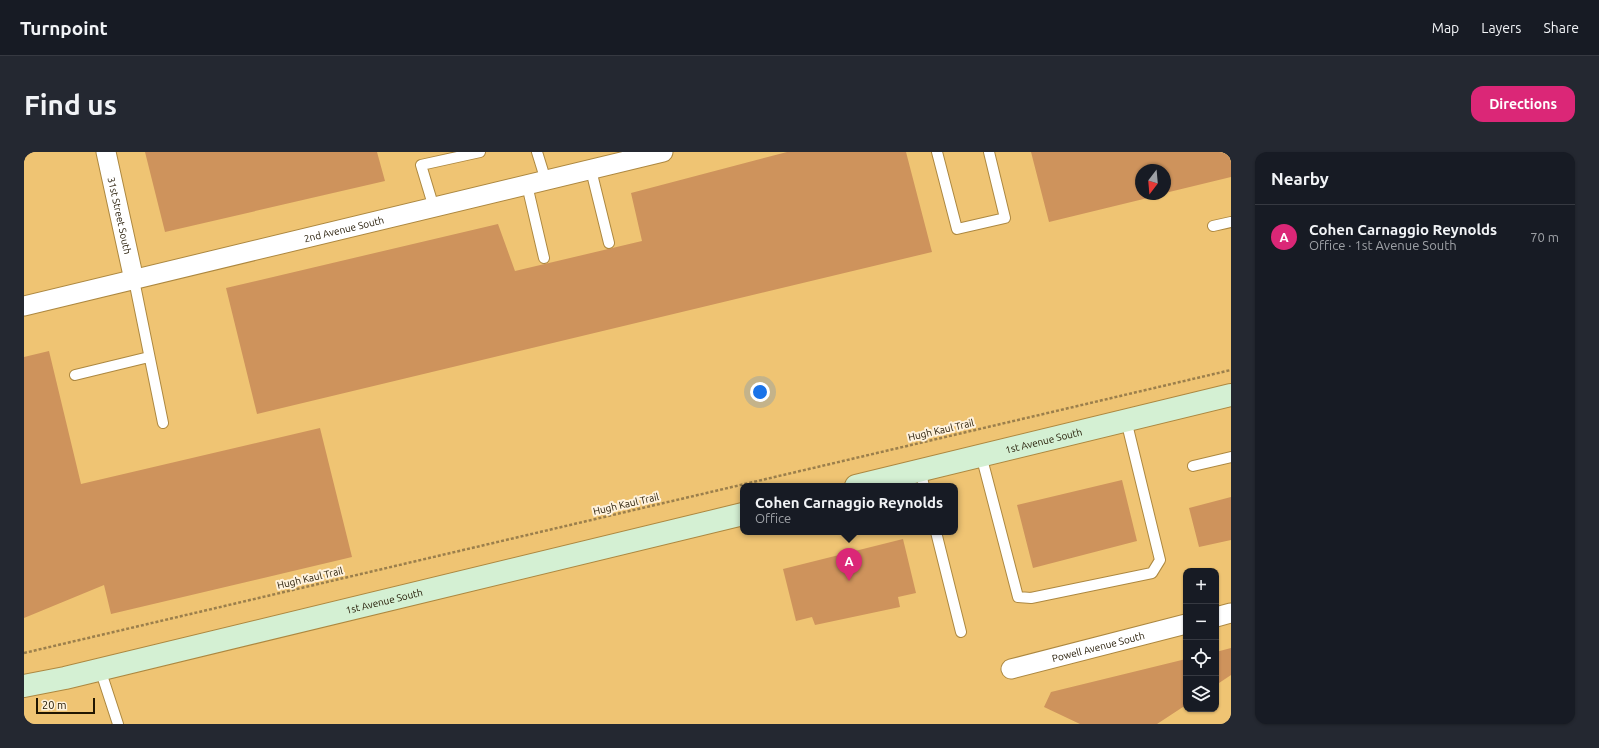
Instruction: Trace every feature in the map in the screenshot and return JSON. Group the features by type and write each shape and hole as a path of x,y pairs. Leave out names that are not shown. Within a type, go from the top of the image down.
{"street":[{"name":"31st Street South","path":"106,152 134,280"},
{"name":"2nd Avenue South","path":"24,306 591,170 636,155 664,152"},
{"name":"1st Avenue South","path":"881,483 922,478 981,455 1231,395"},
{"name":"1st Avenue South","path":"24,686 740,515"},
{"path":"1219,616 1231,613"},
{"name":"Powell Avenue South","path":"1011,669 1183,625"}],"lane":[{"path":"434,208 421,165 480,152"},
{"path":"537,152 546,181"},
{"path":"937,152 957,229 1005,218 989,152"},
{"path":"591,170 609,243"},
{"path":"527,185 544,258"},
{"path":"1213,226 1231,222"},
{"path":"134,280 163,423"},
{"path":"75,375 149,357"},
{"path":"981,455 1018,597 1031,598 1152,573 1160,560 1126,420"},
{"path":"1193,466 1231,457"},
{"path":"937,535 961,632"},
{"path":"100,668 118,724"}],"path":[{"name":"Hugh Kaul Trail","path":"749,483 1231,370"},
{"name":"Hugh Kaul Trail","path":"24,653 740,485"}],"shaded area":[{"path":"24,152 1231,152 1231,724 24,724"}],"building":[{"path":"145,152 377,152 385,181 165,232"},
{"path":"787,152 906,152 932,252 257,414 226,288 498,224 515,271 642,241 631,193"},
{"path":"1031,152 1231,152 1231,177 1171,192 1171,164 1135,164 1135,200 1139,200 1049,222"},
{"path":"49,351 81,484 320,428 352,557 111,614 104,585 24,618 24,357"},
{"path":"1122,480 1137,541 1033,568 1017,505"},
{"path":"1231,497 1231,540 1199,547 1189,508"},
{"path":"903,539 916,593 898,597 900,607 815,625 812,617 796,621 783,569"},
{"path":"1231,648 1231,675 1219,683 1219,676 1219,651"},
{"path":"1183,660 1183,707 1157,724 1080,724 1044,707 1051,692"}],"place":[{"name":"Cohen Carnaggio Reynolds","path":"849,581"}]}
